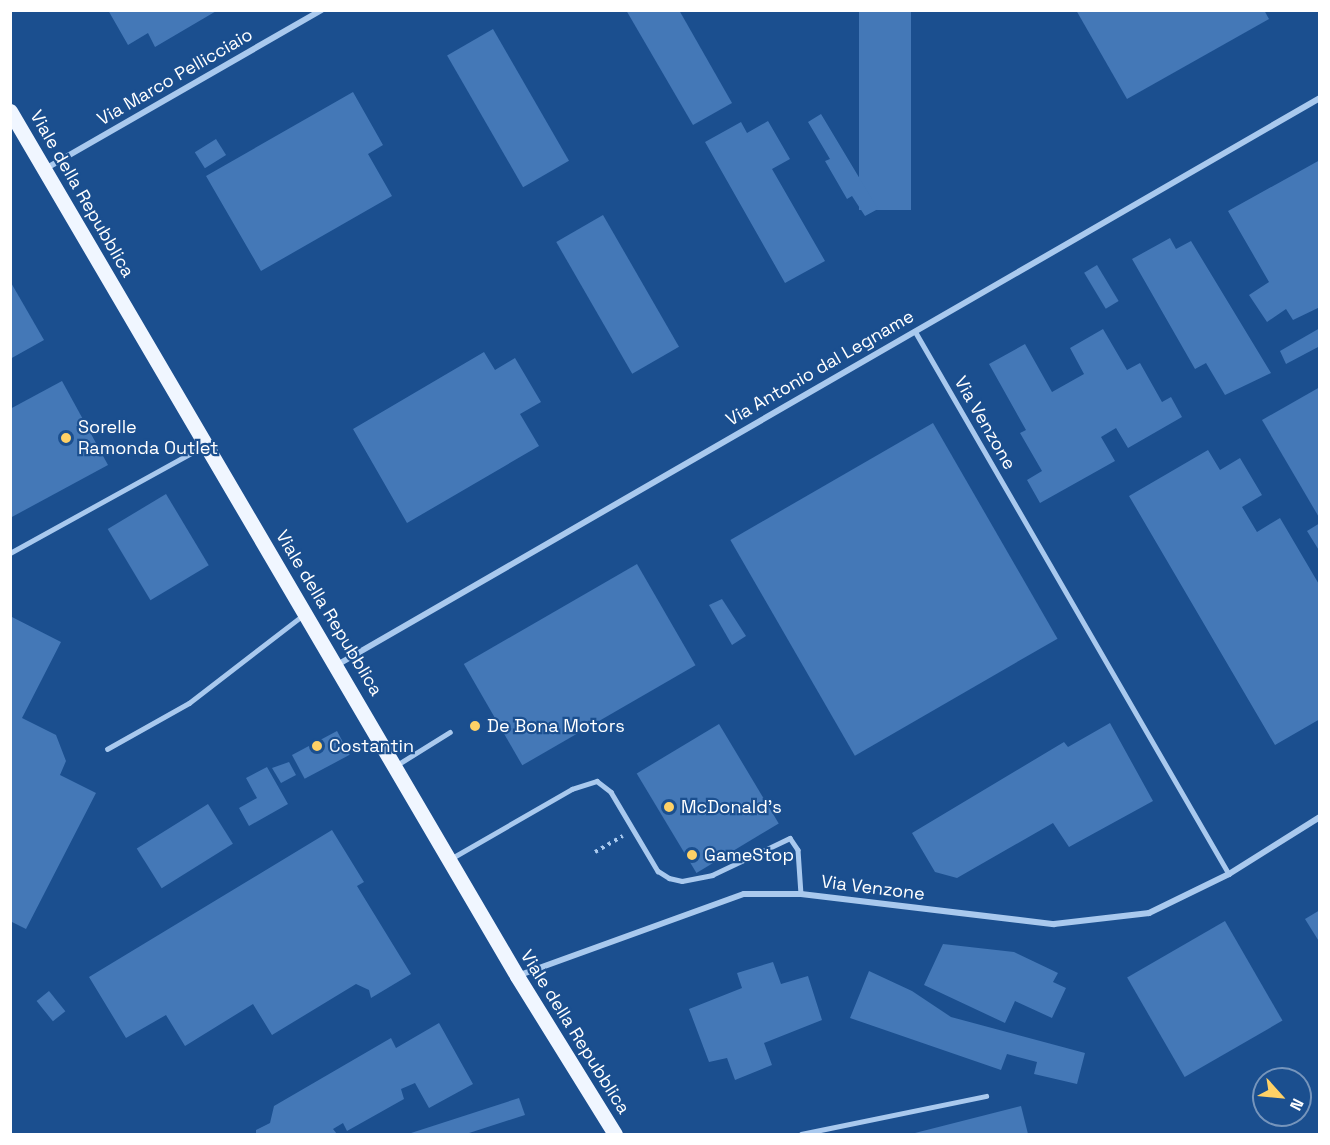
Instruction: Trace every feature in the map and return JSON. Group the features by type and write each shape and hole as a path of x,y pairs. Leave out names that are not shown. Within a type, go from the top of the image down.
{"main road":[{"name":"Viale della Repubblica","path":"10,111 16,131 45,169 397,765 517,976 615,1134"}],"street":[{"name":"Via Marco Pellicciaio","path":"45,169 321,10"},
{"name":"Via Antonio dal Legname","path":"337,665 1320,98"},
{"name":"Via Venzone","path":"517,976 729,897 801,894 1010,921 1074,923 1149,913 1229,874 1320,817"}],"lane":[{"name":"Via Venzone","path":"915,331 1229,874"},
{"path":"10,553 207,444"},
{"path":"107,749 189,703 306,614"},
{"path":"397,765 450,732"},
{"path":"449,860 572,789 597,781 611,792 657,871 669,879 682,881 712,875 790,838 798,850 801,894"},
{"path":"801,1134 986,1096"}],"building":[{"path":"108,10 218,10 155,47 148,33 128,45"},
{"path":"626,10 679,10 732,103 693,125"},
{"path":"859,10 911,10 911,210 859,210"},
{"path":"1076,10 1264,10 1269,19 1127,99"},
{"path":"493,29 569,161 523,187 447,56"},
{"path":"353,92 383,145 368,154 392,196 261,271 206,176"},
{"path":"821,114 878,209 865,216 852,196 847,199 825,161 830,159 808,122"},
{"path":"768,121 790,159 772,169 825,261 785,283 705,142 741,122 747,133"},
{"path":"216,139 226,155 205,168 195,152"},
{"path":"1320,160 1320,307 1293,320 1286,309 1267,322 1249,295 1269,282 1228,211"},
{"path":"603,215 679,347 632,374 556,242"},
{"path":"1170,238 1176,249 1191,241 1271,373 1225,395 1206,363 1195,369 1132,259"},
{"path":"1097,265 1119,301 1106,309 1084,273"},
{"path":"10,281 44,340 10,359"},
{"path":"1320,328 1320,346 1286,364 1280,351"},
{"path":"1103,329 1127,370 1140,363 1162,402 1171,397 1182,417 1128,448 1116,428 1101,437 1115,461 1040,503 1027,480 1042,471 1020,433 1026,430 989,364 1025,344 1052,392 1084,374 1070,348"},
{"path":"484,352 495,370 515,358 541,402 520,414 539,446 407,523 353,429"},
{"path":"62,381 108,465 10,518 10,409"},
{"path":"1320,387 1320,519 1262,420"},
{"path":"933,423 1058,639 855,756 730,540"},
{"path":"1208,450 1220,470 1240,458 1262,495 1242,507 1257,532 1280,518 1320,586 1320,719 1275,745 1129,496"},
{"path":"166,494 209,565 150,600 108,529"},
{"path":"1320,523 1320,552 1307,531"},
{"path":"637,564 696,665 522,765 464,664"},
{"path":"722,599 746,636 732,645 709,605"},
{"path":"10,616 61,642 22,718 56,735 66,761 60,775 96,793 26,929 10,921"},
{"path":"1110,723 1153,801 1069,847 1053,823 957,878 935,872 912,833 1064,742 1068,747"},
{"path":"719,724 779,823 696,873 637,773"},
{"path":"337,731 350,755 305,779 292,755"},
{"path":"289,762 296,775 281,783 272,768"},
{"path":"267,767 288,804 249,826 239,808 257,798 246,778"},
{"path":"208,804 233,844 162,888 137,849"},
{"path":"332,830 364,882 357,886 411,974 371,998 369,990 356,984 272,1035 253,1004 185,1046 166,1015 126,1038 89,977"},
{"path":"1320,910 1320,943 1305,919"},
{"path":"1225,921 1282,1021 1185,1077 1127,978"},
{"path":"943,944 1014,952 1058,973 1053,982 1066,988 1052,1018 1015,1001 1005,1023 924,985"},
{"path":"773,962 781,984 808,976 822,1020 764,1043 772,1065 735,1080 727,1058 709,1062 689,1009 742,988 737,973"},
{"path":"869,971 912,991 951,1017 1085,1053 1077,1084 1034,1074 1037,1062 1007,1054 1001,1070 850,1018"},
{"path":"49,991 65,1011 53,1021 37,1001"},
{"path":"439,1023 473,1084 429,1108 415,1083 401,1089 404,1099 347,1131 343,1123 333,1129 337,1134 256,1134 256,1130 270,1123 274,1106 391,1038 396,1048"},
{"path":"519,1098 525,1115 466,1134 408,1134"},
{"path":"1021,1106 1028,1134 911,1134"}],"place":[{"name":"Sorelle Ramonda Outlet","path":"66,438"},
{"name":"De Bona Motors","path":"475,726"},
{"name":"Costantin","path":"317,746"},
{"name":"McDonald's","path":"669,807"},
{"name":"GameStop","path":"692,855"}]}
